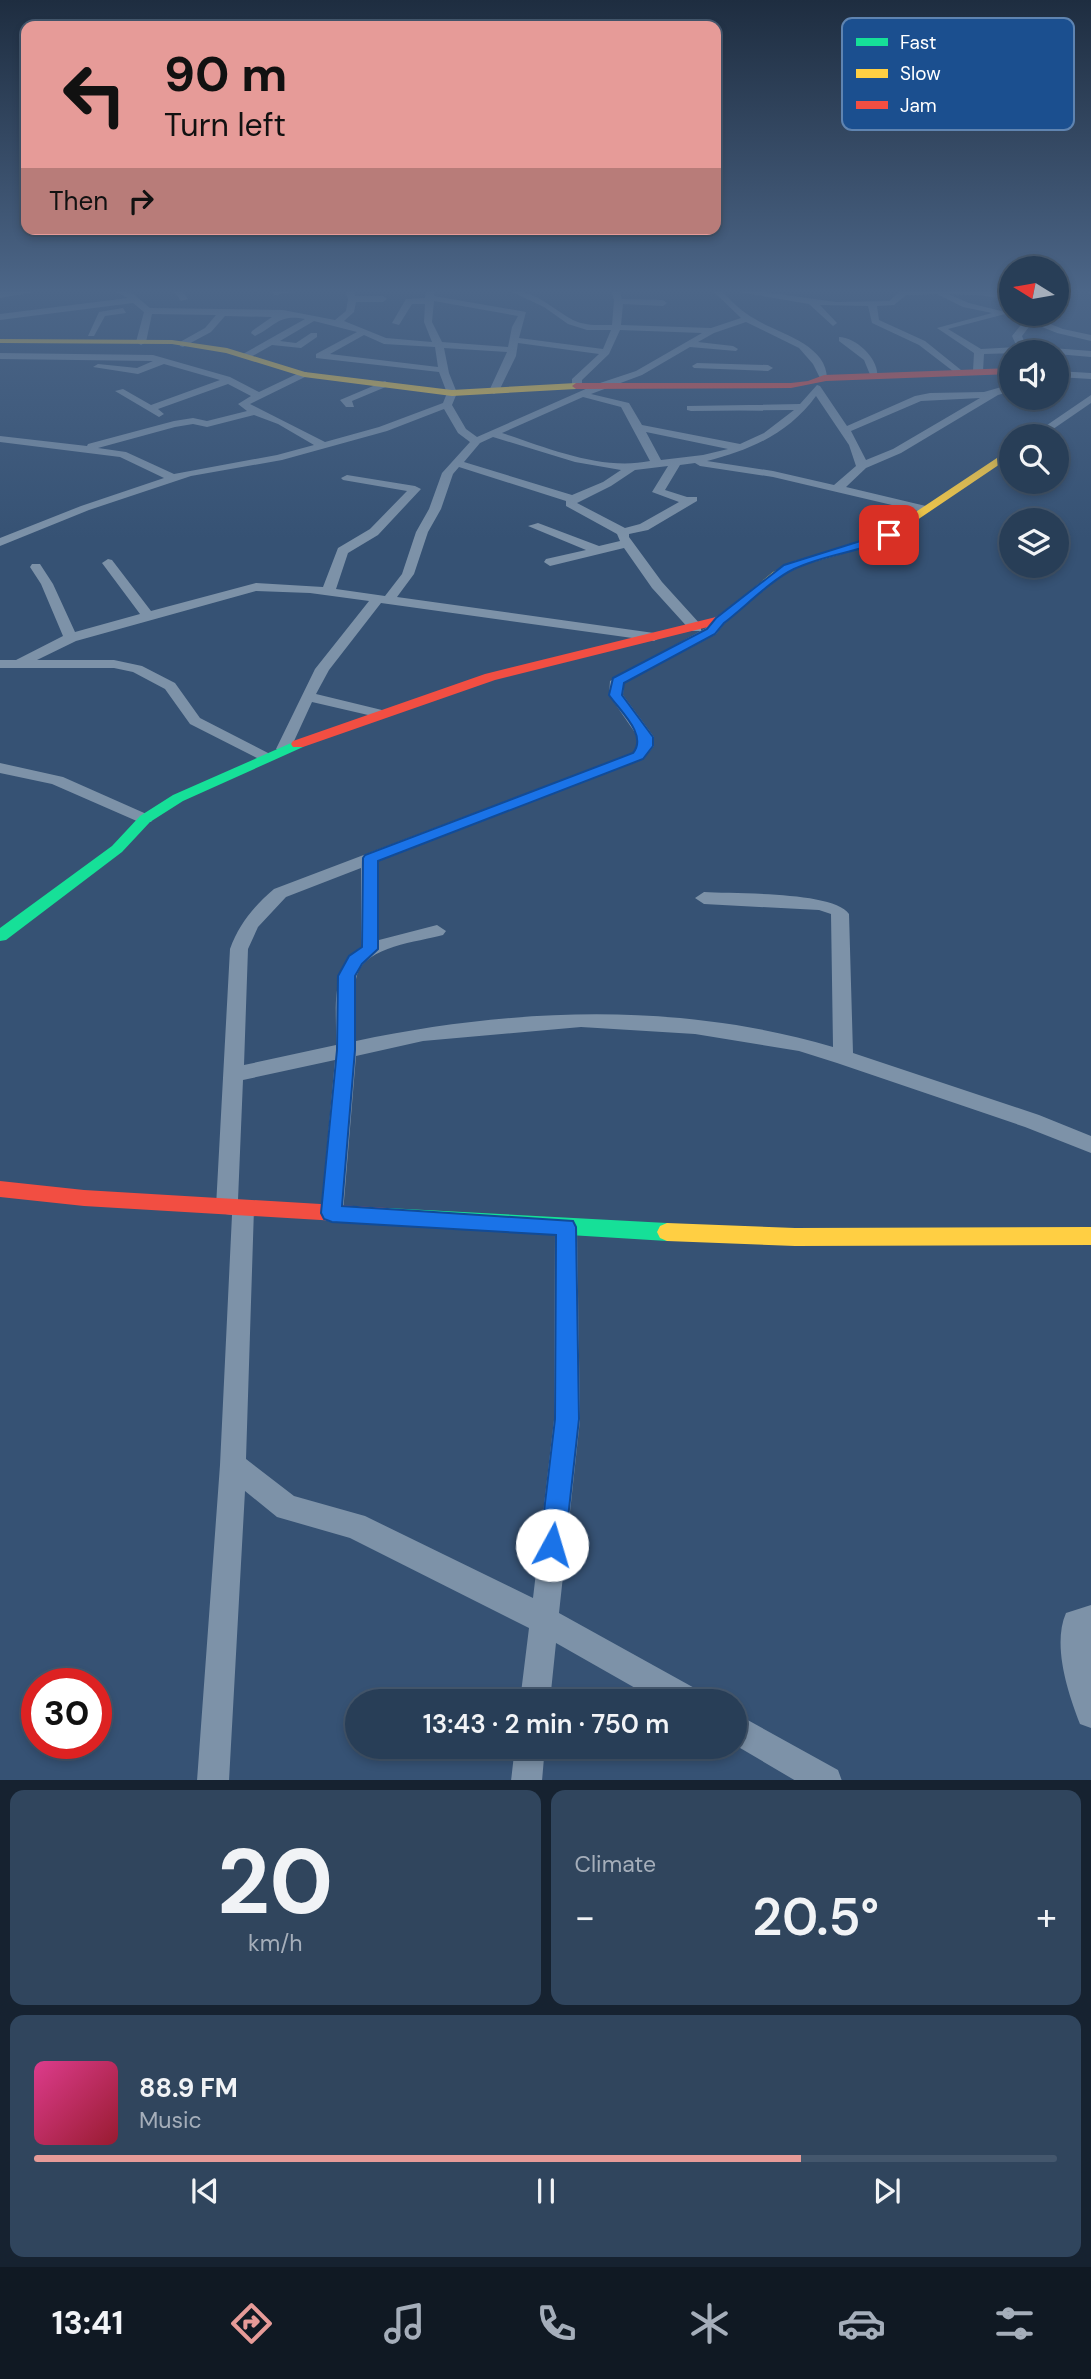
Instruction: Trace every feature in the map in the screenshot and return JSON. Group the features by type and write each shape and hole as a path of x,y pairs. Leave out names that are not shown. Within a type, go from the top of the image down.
{"street":[{"path":"215,373 260,396"},
{"path":"294,373 260,396 243,403 255,412 282,422 323,445"},
{"path":"339,373 450,399"},
{"path":"445,373 450,399 462,431 476,441"},
{"path":"494,391 501,373"},
{"path":"579,390 577,379 583,373"},
{"path":"0,542 85,508 173,478 278,458 383,429 450,399 494,391 579,390 639,373"},
{"path":"771,373 778,386"},
{"path":"819,373 826,408 855,447 862,466"},
{"path":"600,386 778,386 874,375 928,373"},
{"path":"1069,375 1091,376"},
{"path":"150,409 229,380"},
{"path":"491,433 555,454 632,467 697,461 741,448 773,432 802,407 819,383"},
{"path":"350,405 345,400 384,384"},
{"path":"579,390 625,405 657,463"},
{"path":"284,749 322,669 408,574 422,532 435,509 448,473 476,441 544,412 579,390"},
{"path":"120,391 173,421"},
{"path":"844,430 856,427 911,400 997,393"},
{"path":"835,489 849,480 862,466 897,451 997,393"},
{"path":"1053,424 1091,398"},
{"path":"691,408 802,407"},
{"path":"83,449 190,421 207,424 255,412"},
{"path":"134,420 150,430"},
{"path":"638,427 741,448"},
{"path":"0,439 122,454 173,478"},
{"path":"213,1780 233,1465 233,1075 239,949 245,932 262,907 280,893 638,756 646,746 646,737 616,695 617,681 711,631 720,620 788,568 882,539 999,460"},
{"path":"697,461 714,467 773,474 926,509"},
{"path":"457,463 573,499 586,496 632,467"},
{"path":"550,562 600,551 690,500 658,492 676,464"},
{"path":"347,478 439,492"},
{"path":"328,592 342,551 374,532 415,489"},
{"path":"573,499 570,504 626,538 657,585 695,628"},
{"path":"534,526 600,551"},
{"path":"108,563 148,615"},
{"path":"36,567 47,584 71,638"},
{"path":"21,662 71,638 256,587 328,592 654,637"},
{"path":"0,936 117,849 145,819 178,798 265,757 490,677 720,620"},
{"path":"0,664 114,664 138,669 170,686 195,721 265,757"},
{"path":"307,696 381,714"},
{"path":"0,768 57,780 145,819"},
{"path":"370,858 370,949"},
{"path":"704,898 821,904 837,909 840,928 843,1057"},
{"path":"332,1213 346,1050 347,976 355,960 370,949 438,931"},
{"path":"233,1075 423,1034 503,1025 581,1020 695,1027 799,1044 843,1057 1032,1121 1091,1145"},
{"path":"0,1189 84,1198 235,1208 795,1237 1091,1236"},
{"path":"536,1689 567,1419 566,1227"},
{"path":"233,1465 287,1508 355,1525 379,1540 508,1600 666,1689"},
{"path":"1091,1619 1076,1623 1079,1682 1091,1713"},
{"path":"747,1735 827,1780"},
{"path":"526,1780 528,1759"}],"traffic: fast":[{"path":"0,936 117,849 145,819 178,798 298,744"},
{"path":"387,1216 667,1232"}],"traffic: slow":[{"path":"301,373 452,393 576,386"},
{"path":"750,596 777,574 799,563 882,539 999,460"},
{"path":"667,1232 795,1237 1091,1236"}],"traffic: jam":[{"path":"576,386 791,386 809,384 824,378 956,373"},
{"path":"298,744 490,677 720,620 750,596"},
{"path":"0,1189 84,1198 387,1216"}],"route":[{"path":"552,1545 567,1419 566,1227 332,1213 346,1050 347,976 355,960 370,949 370,858 581,780 638,756 646,746 646,737 616,695 617,681 711,631 720,620 788,568 889,535"}]}
